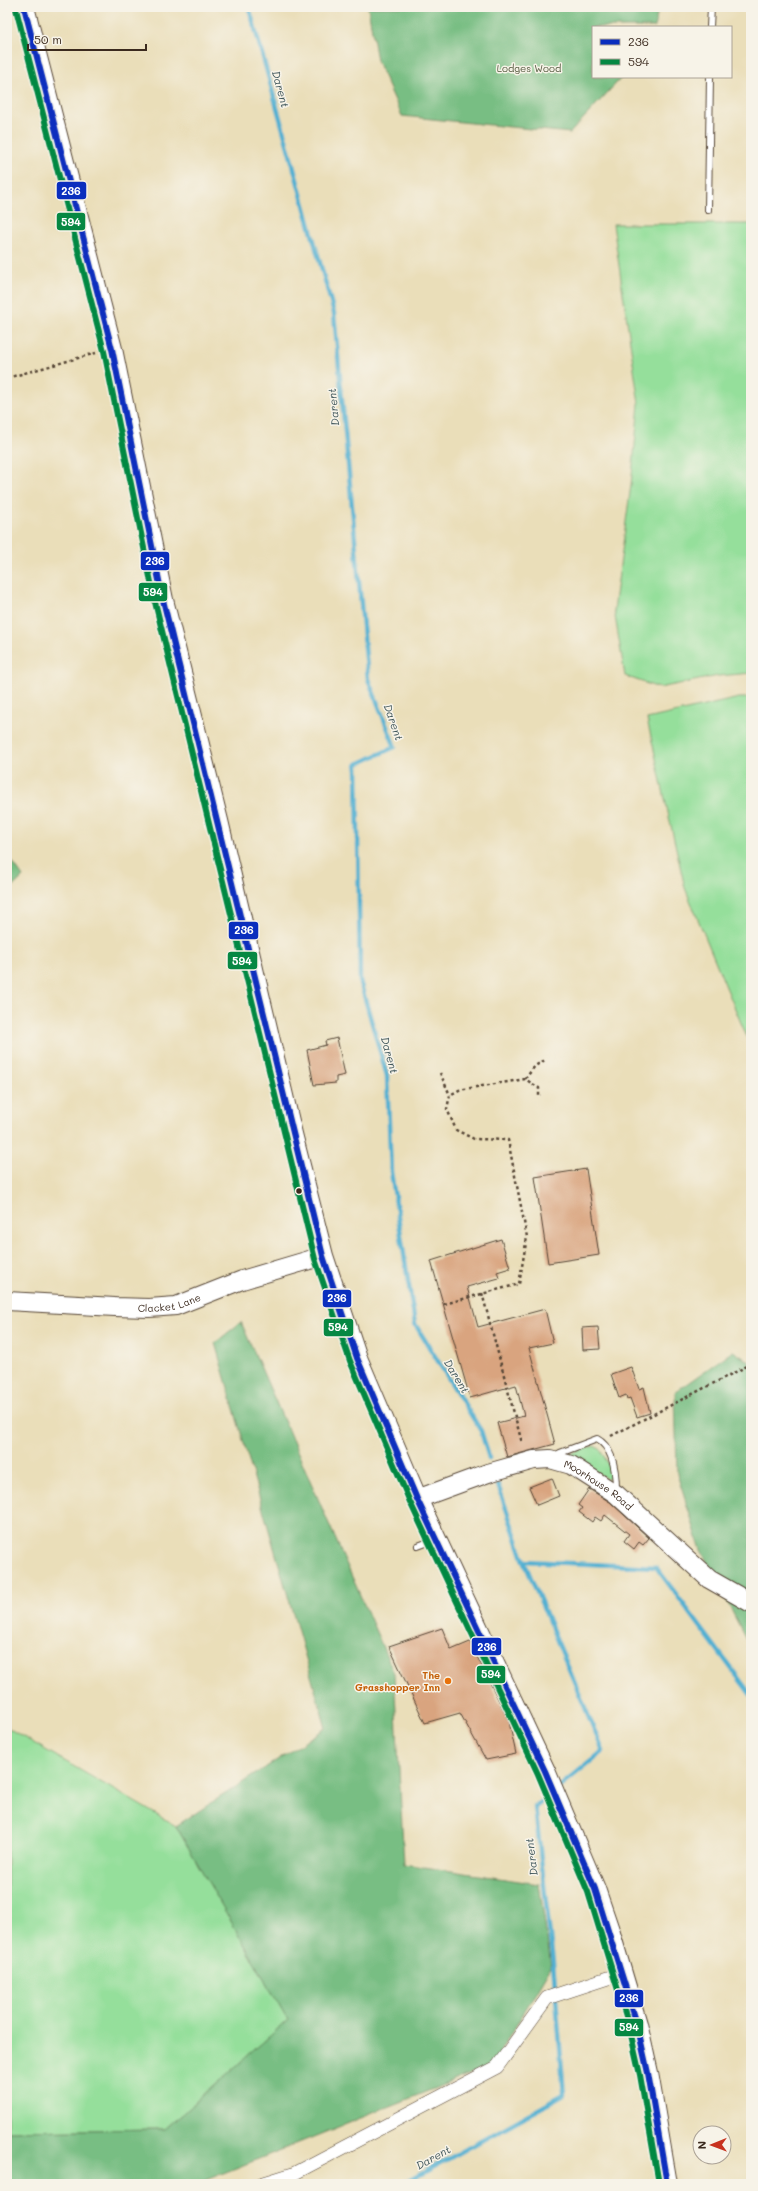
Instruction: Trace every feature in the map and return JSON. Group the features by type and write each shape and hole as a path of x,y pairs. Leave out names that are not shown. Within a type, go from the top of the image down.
{"main road":[{"path":"24,7 112,349 163,600 218,821 292,1134 323,1256 357,1358 417,1499 427,1542 550,1782 595,1889 623,1973 648,2073 667,2184"}],"street":[{"name":"Clacket Lane","path":"7,1301 114,1307 166,1308 176,1306 242,1280 323,1256"},
{"name":"Moorhouse Road","path":"417,1499 498,1470 534,1460 550,1459 571,1465 616,1494 709,1580 751,1603"},
{"path":"261,2184 293,2174 497,2067 547,1998 623,1973"}],"lane":[{"path":"710,7 710,26"},
{"path":"708,210 710,78"},
{"path":"550,1459 560,1453 598,1439 609,1448 616,1478 616,1494"}],"path":[{"path":"7,378 112,349"},
{"path":"525,1079 535,1066 545,1060"},
{"path":"440,1073 450,1095 447,1108 456,1130 474,1140 508,1140 527,1238 520,1284 444,1304"},
{"path":"450,1095 459,1090 525,1079 539,1088 539,1096"},
{"path":"482,1293 522,1442"},
{"path":"603,1442 663,1408 751,1364"}],"green space":[{"name":"Lodges Wood","path":"368,7 658,7 655,26 592,26 592,78 621,78 570,133 402,116 377,61"},
{"path":"613,224 751,224 751,673 718,676 659,688 625,676 614,610 631,485 639,404"},
{"path":"739,698 751,698 751,1047 685,888 647,719"},
{"path":"7,854 23,877 7,892"},
{"path":"241,1322 394,1673 404,1864 539,1884 551,1966 493,2065 196,2184 7,2184 7,2131 165,2129 288,2020 176,1826 326,1728 215,1343"},
{"path":"733,1351 751,1363 751,1649 701,1550 677,1474 675,1392"},
{"path":"594,1446 600,1449 612,1471 610,1478 608,1479 565,1456"},
{"path":"7,1716 8,1728 176,1826 288,2020 165,2129 7,2131"}],"building":[{"path":"337,1038 345,1075 336,1077 336,1083 314,1085 307,1050 326,1045 325,1041"},
{"path":"586,1169 599,1255 548,1263 535,1177"},
{"path":"501,1239 510,1268 497,1272 499,1278 467,1287 478,1327 545,1309 553,1343 529,1348 555,1444 507,1457 497,1423 524,1416 516,1385 470,1398 431,1261"},
{"path":"598,1327 600,1349 583,1350 582,1328"},
{"path":"631,1367 639,1389 644,1387 650,1413 637,1417 630,1398 627,1399 626,1395 619,1398 611,1374"},
{"path":"552,1478 559,1496 537,1505 529,1487"},
{"path":"589,1489 610,1502 649,1538 643,1545 639,1542 634,1549 624,1541 629,1534 605,1515 601,1521 595,1517 592,1522 579,1512 582,1508 578,1505"},
{"path":"442,1628 451,1650 470,1642 509,1722 516,1754 486,1760 460,1713 425,1723 389,1646"}],"waterway":[{"name":"Darent","path":"249,7 334,313 368,679 395,747 357,764 360,981 387,1076 391,1172 415,1324 481,1431 489,1458"},
{"name":"Darent","path":"498,1485 524,1561 603,1751 557,1789"},
{"path":"524,1561 656,1567 751,1695"},
{"name":"Darent","path":"403,2184 564,2095 553,1962 535,1807 550,1795"}],"transit line":[{"name":"236","path":"24,7 112,349 163,600 323,1256 357,1358 417,1499 545,1771 595,1889 637,2024 648,2073 667,2184"},
{"name":"594","path":"16,9 104,351 155,602 315,1259 350,1361 410,1502 538,1774 588,1892 629,2026 640,2075 659,2184"}],"place":[{"name":"The Grasshopper Inn","path":"448,1681"}]}
